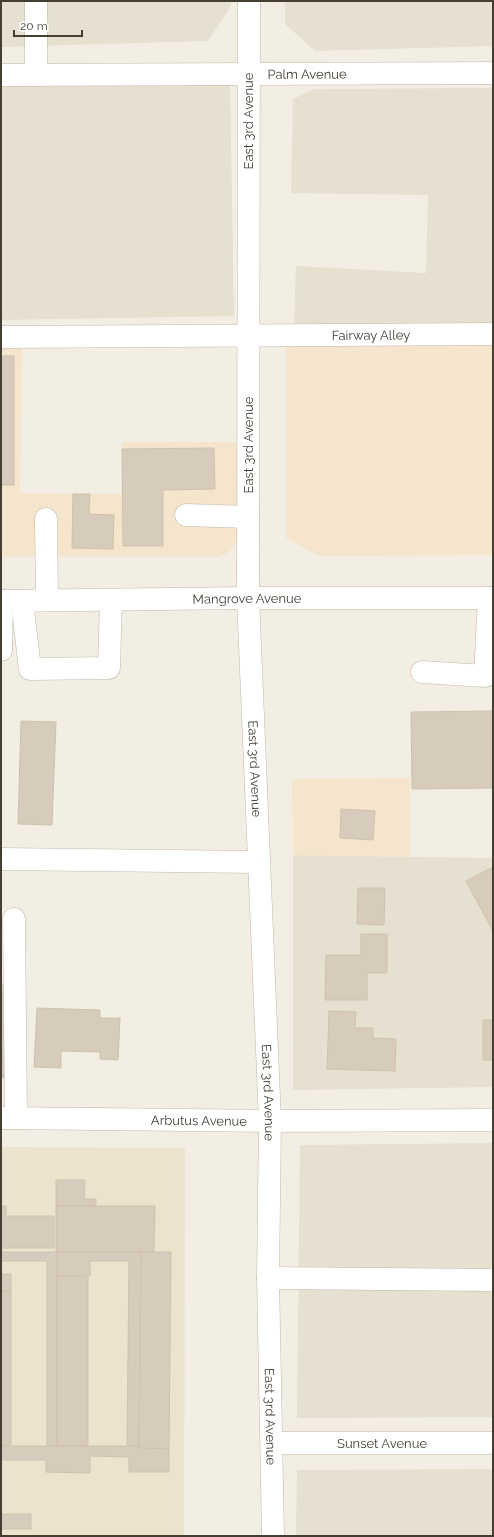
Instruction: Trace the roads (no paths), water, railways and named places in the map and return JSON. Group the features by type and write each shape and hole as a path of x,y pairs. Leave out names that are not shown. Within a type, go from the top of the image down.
{"street":[{"path":"36,1 36,75"},
{"name":"East 3rd Avenue","path":"248,1 248,598 270,1121 268,1278 273,1536"},
{"name":"Palm Avenue","path":"1,75 493,73"},
{"name":"Fairway Alley","path":"1,336 493,334"},
{"path":"186,515 248,517"},
{"path":"46,519 47,600"},
{"name":"Mangrove Avenue","path":"8,601 248,598 491,598"},
{"path":"422,672 485,676 491,598"},
{"path":"8,601 30,669 109,668 111,600"},
{"path":"1,650 8,601"},
{"path":"1,859 259,862"},
{"path":"8,1118 14,919"},
{"name":"Arbutus Avenue","path":"8,1118 270,1121 493,1120"},
{"path":"268,1278 493,1280"},
{"name":"Sunset Avenue","path":"272,1443 493,1443"}]}
